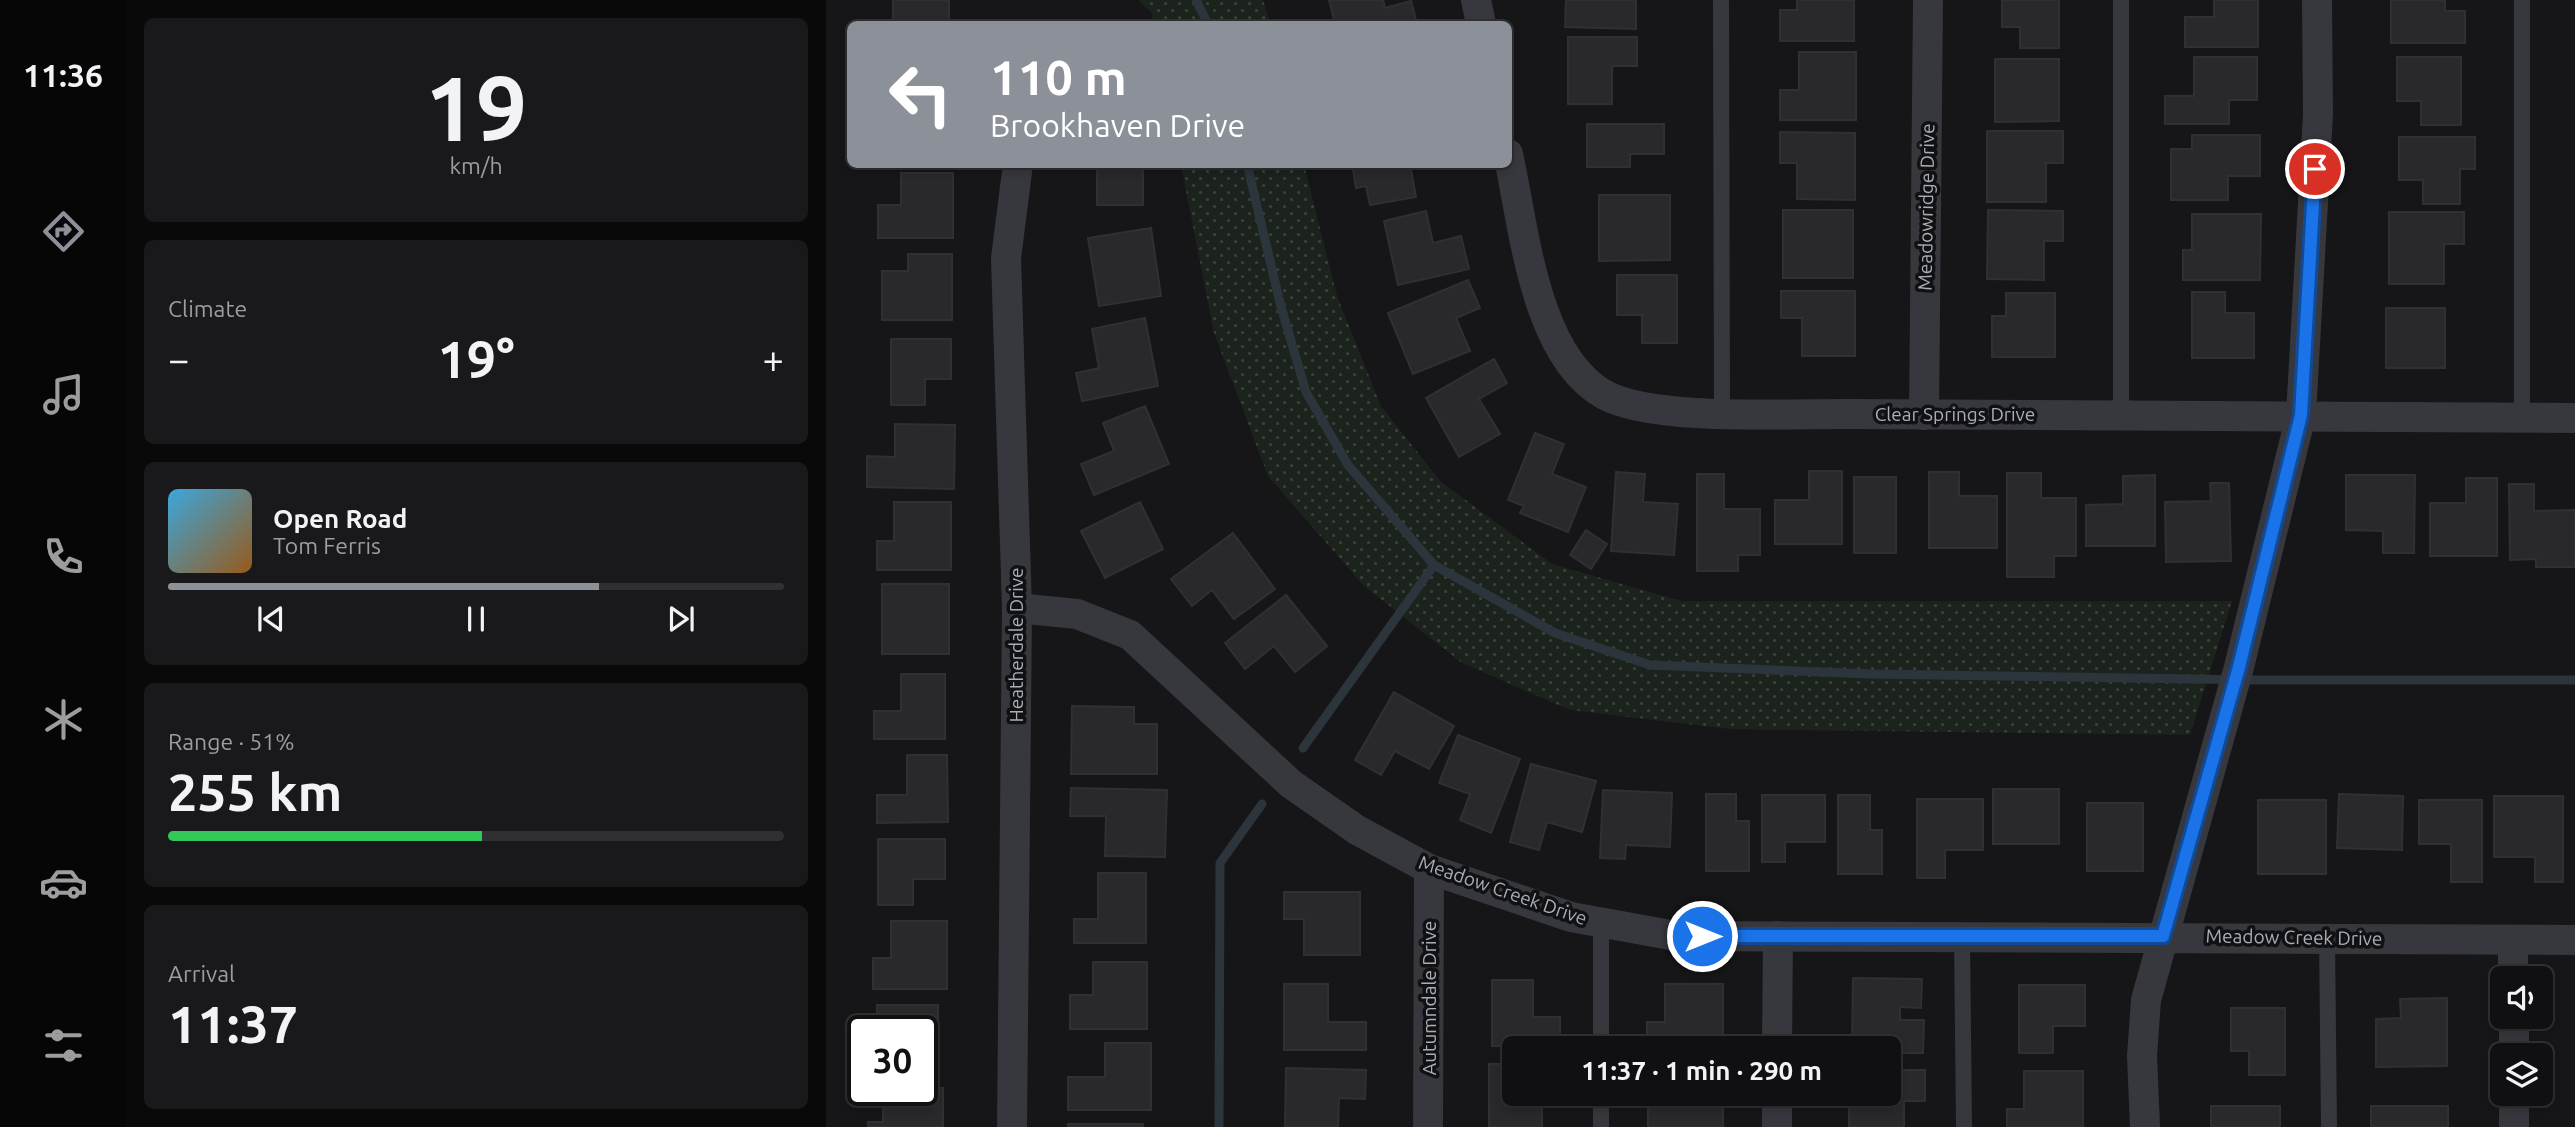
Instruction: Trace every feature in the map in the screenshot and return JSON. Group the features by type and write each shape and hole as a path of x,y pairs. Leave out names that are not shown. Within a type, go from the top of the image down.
{"street":[{"path":"1476,0 1480,21"},
{"name":"Meadowridge Drive","path":"1924,415 1928,0"},
{"path":"2145,1127 2142,1056 2146,1000 2254,606 2301,415 2318,114 2317,0"},
{"name":"Heatherdale Drive","path":"1012,1127 1017,608 1006,258 1017,168"},
{"name":"Clear Springs Drive","path":"1511,168 1548,328 1571,367 1606,395 1655,410 1924,415 2575,418"},
{"name":"Meadow Creek Drive","path":"1017,608 1077,614 1130,635 1291,784 1357,830 1429,869 1571,917 1676,936 2163,936 2575,940"},
{"name":"Autumndale Drive","path":"1429,869 1429,1127"},
{"path":"1777,936 1777,1036"},
{"path":"2513,940 2513,966"},
{"path":"1777,1106 1777,1127"},
{"path":"2514,1106 2514,1127"}],"lane":[{"path":"1721,0 1722,412"},
{"path":"2121,0 2121,415"},
{"path":"2522,0 2522,417"},
{"path":"1601,922 1601,1036"},
{"path":"1962,936 1964,1127"},
{"path":"2327,938 2329,1127"},
{"path":"1601,1106 1601,1127"}],"shaded area":[{"path":"1138,0 1263,0 1269,21 1153,21 1152,13"},
{"path":"1182,168 1305,168 1337,296 1381,406 1440,481 1552,564 1681,601 2232,601 2190,735 1730,729 1570,710 1462,663 1364,586 1268,476 1214,333"}],"building":[{"path":"893,0 949,0 949,21 893,21"},
{"path":"1329,0 1383,0 1385,8 1411,1 1416,21 1334,21"},
{"path":"1566,0 1636,0 1636,29 1565,27"},
{"path":"1797,0 1854,0 1854,41 1780,41 1780,10 1797,10"},
{"path":"2002,0 2059,0 2059,48 2020,48 2020,27 2002,27"},
{"path":"2214,0 2258,0 2258,47 2185,47 2185,17 2214,17"},
{"path":"2391,0 2445,0 2445,11 2465,11 2465,43 2391,43"},
{"path":"1568,37 1637,37 1637,66 1612,66 1612,104 1568,104"},
{"path":"1799,52 1856,52 1856,120 1780,120 1780,90 1799,90"},
{"path":"2194,57 2257,57 2257,100 2229,100 2229,124 2165,124 2165,96 2194,96"},
{"path":"2397,57 2461,57 2461,125 2421,125 2421,101 2397,101"},
{"path":"1995,59 2059,59 2059,121 1995,122"},
{"path":"1587,124 1664,124 1664,154 1630,154 1630,167 1587,167"},
{"path":"1987,131 2063,131 2063,163 2046,163 2046,202 1987,202"},
{"path":"1780,132 1855,133 1855,200 1797,199 1797,163 1780,163"},
{"path":"2192,135 2260,135 2260,176 2228,176 2228,200 2171,200 2171,149 2192,149"},
{"path":"2399,137 2475,137 2475,169 2460,169 2460,204 2423,204 2423,180 2399,180"},
{"path":"1097,168 1143,168 1143,205 1097,205"},
{"path":"1353,168 1411,168 1416,197 1370,205 1366,186 1356,188"},
{"path":"901,173 953,173 953,238 878,238 878,205 901,205"},
{"path":"1599,195 1670,195 1670,260 1599,261"},
{"path":"1783,210 1853,210 1853,278 1783,278"},
{"path":"1988,210 2063,211 2063,241 2044,241 2044,280 1987,279"},
{"path":"1426,211 1433,243 1461,236 1469,269 1398,285 1384,221"},
{"path":"2389,212 2464,212 2464,244 2444,244 2444,284 2389,284"},
{"path":"2192,214 2261,214 2260,280 2183,280 2183,250 2192,250"},
{"path":"1151,228 1161,296 1099,306 1088,238"},
{"path":"908,254 952,254 952,320 882,320 882,271 908,271"},
{"path":"1617,275 1677,275 1677,343 1642,343 1642,315 1617,315"},
{"path":"1468,280 1480,308 1456,318 1470,351 1413,374 1388,313"},
{"path":"1781,291 1855,291 1855,356 1802,356 1802,318 1781,318"},
{"path":"2192,292 2225,292 2225,313 2254,313 2254,358 2192,358"},
{"path":"2006,293 2055,293 2055,357 1992,357 1992,316 2006,316"},
{"path":"2386,308 2445,308 2445,368 2386,368"},
{"path":"1145,318 1158,386 1082,401 1076,373 1099,368 1092,329"},
{"path":"891,339 951,339 951,379 925,379 925,405 891,405"},
{"path":"1494,359 1507,383 1479,399 1500,434 1459,457 1426,398"},
{"path":"1145,406 1169,464 1094,495 1081,464 1114,451 1103,423"},
{"path":"895,424 955,425 954,489 867,487 867,456 895,457"},
{"path":"1535,433 1564,444 1552,474 1586,487 1568,532 1520,513 1524,506 1508,500"},
{"path":"1809,471 1842,471 1842,544 1775,544 1775,500 1809,500"},
{"path":"1616,472 1645,474 1643,502 1678,504 1674,555 1611,551"},
{"path":"1929,472 1959,472 1959,496 1997,496 1997,548 1929,548"},
{"path":"2007,473 2041,473 2041,498 2076,498 2076,556 2054,556 2054,577 2007,577"},
{"path":"1697,474 1724,474 1724,509 1760,509 1760,555 1738,555 1738,571 1697,571"},
{"path":"2155,475 2155,546 2086,546 2086,505 2123,504 2123,476"},
{"path":"2346,475 2415,475 2414,553 2383,553 2383,531 2346,530"},
{"path":"1854,477 1896,477 1896,553 1854,553"},
{"path":"2466,478 2497,478 2497,556 2430,556 2430,503 2466,503"},
{"path":"2210,483 2229,483 2231,561 2166,562 2165,502 2211,501"},
{"path":"2509,484 2534,484 2534,511 2575,510 2575,567 2536,567 2536,559 2510,560"},
{"path":"894,502 951,502 951,570 877,570 877,541 894,541"},
{"path":"1140,502 1163,549 1105,578 1081,531"},
{"path":"1586,530 1607,544 1591,569 1570,555"},
{"path":"1233,533 1275,589 1234,619 1212,590 1192,606 1171,579"},
{"path":"882,584 949,584 949,654 882,654"},
{"path":"1286,595 1327,646 1295,672 1274,646 1245,669 1225,643"},
{"path":"901,674 945,674 945,739 874,739 874,711 901,711"},
{"path":"1394,692 1454,726 1429,769 1395,751 1381,775 1355,760"},
{"path":"1072,706 1134,707 1134,724 1157,724 1157,774 1071,774"},
{"path":"1458,735 1520,759 1491,833 1460,820 1470,794 1439,783"},
{"path":"907,755 947,755 948,822 877,823 877,795 907,795"},
{"path":"1531,764 1596,781 1582,832 1547,822 1539,850 1510,842"},
{"path":"1071,788 1167,790 1165,857 1105,856 1106,816 1070,816"},
{"path":"1993,789 2059,789 2059,844 1993,844"},
{"path":"1603,790 1672,793 1670,847 1626,845 1625,859 1600,858"},
{"path":"1706,794 1736,794 1736,821 1749,821 1749,871 1706,871"},
{"path":"2339,794 2403,796 2402,850 2337,848"},
{"path":"1762,795 1825,795 1825,842 1785,842 1785,862 1762,862"},
{"path":"1838,795 1870,795 1870,830 1882,830 1882,874 1838,874"},
{"path":"2494,796 2563,796 2563,882 2535,882 2535,857 2494,857"},
{"path":"1917,799 1983,799 1983,850 1945,850 1945,878 1917,878"},
{"path":"2258,800 2326,800 2326,874 2258,874"},
{"path":"2419,800 2482,800 2482,882 2451,882 2451,844 2419,844"},
{"path":"2087,803 2143,803 2143,871 2087,871"},
{"path":"878,839 945,839 945,879 913,879 913,905 878,905"},
{"path":"1098,873 1146,873 1146,943 1074,943 1074,919 1098,919"},
{"path":"1284,892 1360,892 1360,955 1304,955 1304,919 1284,919"},
{"path":"891,921 947,921 947,989 873,989 873,958 891,958"},
{"path":"1093,962 1147,962 1147,1029 1070,1029 1070,995 1093,995"},
{"path":"1853,978 1922,979 1921,1008 1900,1007 1900,1020 1924,1020 1923,1053 1901,1053 1901,1036 1852,1036"},
{"path":"1492,980 1533,980 1533,1017 1560,1017 1560,1036 1502,1036 1502,1046 1492,1046"},
{"path":"1284,984 1328,984 1328,1022 1366,1022 1366,1050 1284,1050"},
{"path":"1665,984 1723,984 1723,1036 1647,1036 1647,1022 1665,1022"},
{"path":"2019,985 2085,985 2085,1026 2053,1026 2053,1053 2019,1053"},
{"path":"2447,998 2447,1066 2376,1067 2376,1019 2401,1018 2400,999"},
{"path":"877,1005 938,1005 938,1015 877,1015"},
{"path":"2231,1008 2285,1008 2285,1075 2249,1075 2249,1051 2231,1051"},
{"path":"1105,1043 1151,1043 1151,1110 1068,1110 1068,1077 1105,1077"},
{"path":"1489,1064 1502,1064 1502,1106 1542,1106 1542,1127 1489,1127"},
{"path":"1286,1068 1366,1070 1365,1099 1339,1098 1338,1127 1285,1127"},
{"path":"1901,1070 1925,1070 1925,1101 1904,1101 1904,1127 1849,1127 1849,1106 1901,1106"},
{"path":"2024,1071 2083,1071 2083,1127 2007,1127 2007,1109 2024,1109"},
{"path":"938,1088 943,1088 943,1127 868,1127 868,1122 883,1122 883,1106 938,1106"},
{"path":"1648,1106 1723,1106 1723,1127 1648,1127"},
{"path":"2211,1106 2280,1106 2280,1127 2211,1127"},
{"path":"2371,1106 2448,1106 2448,1127 2371,1127"},
{"path":"1068,1124 1143,1124 1143,1127 1068,1127"}],"waterway":[{"path":"1196,0 1206,21"},
{"path":"1248,168 1280,303 1306,392 1348,465 1434,565 1555,633 1650,665 1871,674 2258,680 2575,680"},
{"path":"1303,748 1434,565"},
{"path":"1219,1127 1220,863 1262,804"}],"route":[{"path":"1702,936 2163,936 2239,667 2301,415 2315,169"}]}
